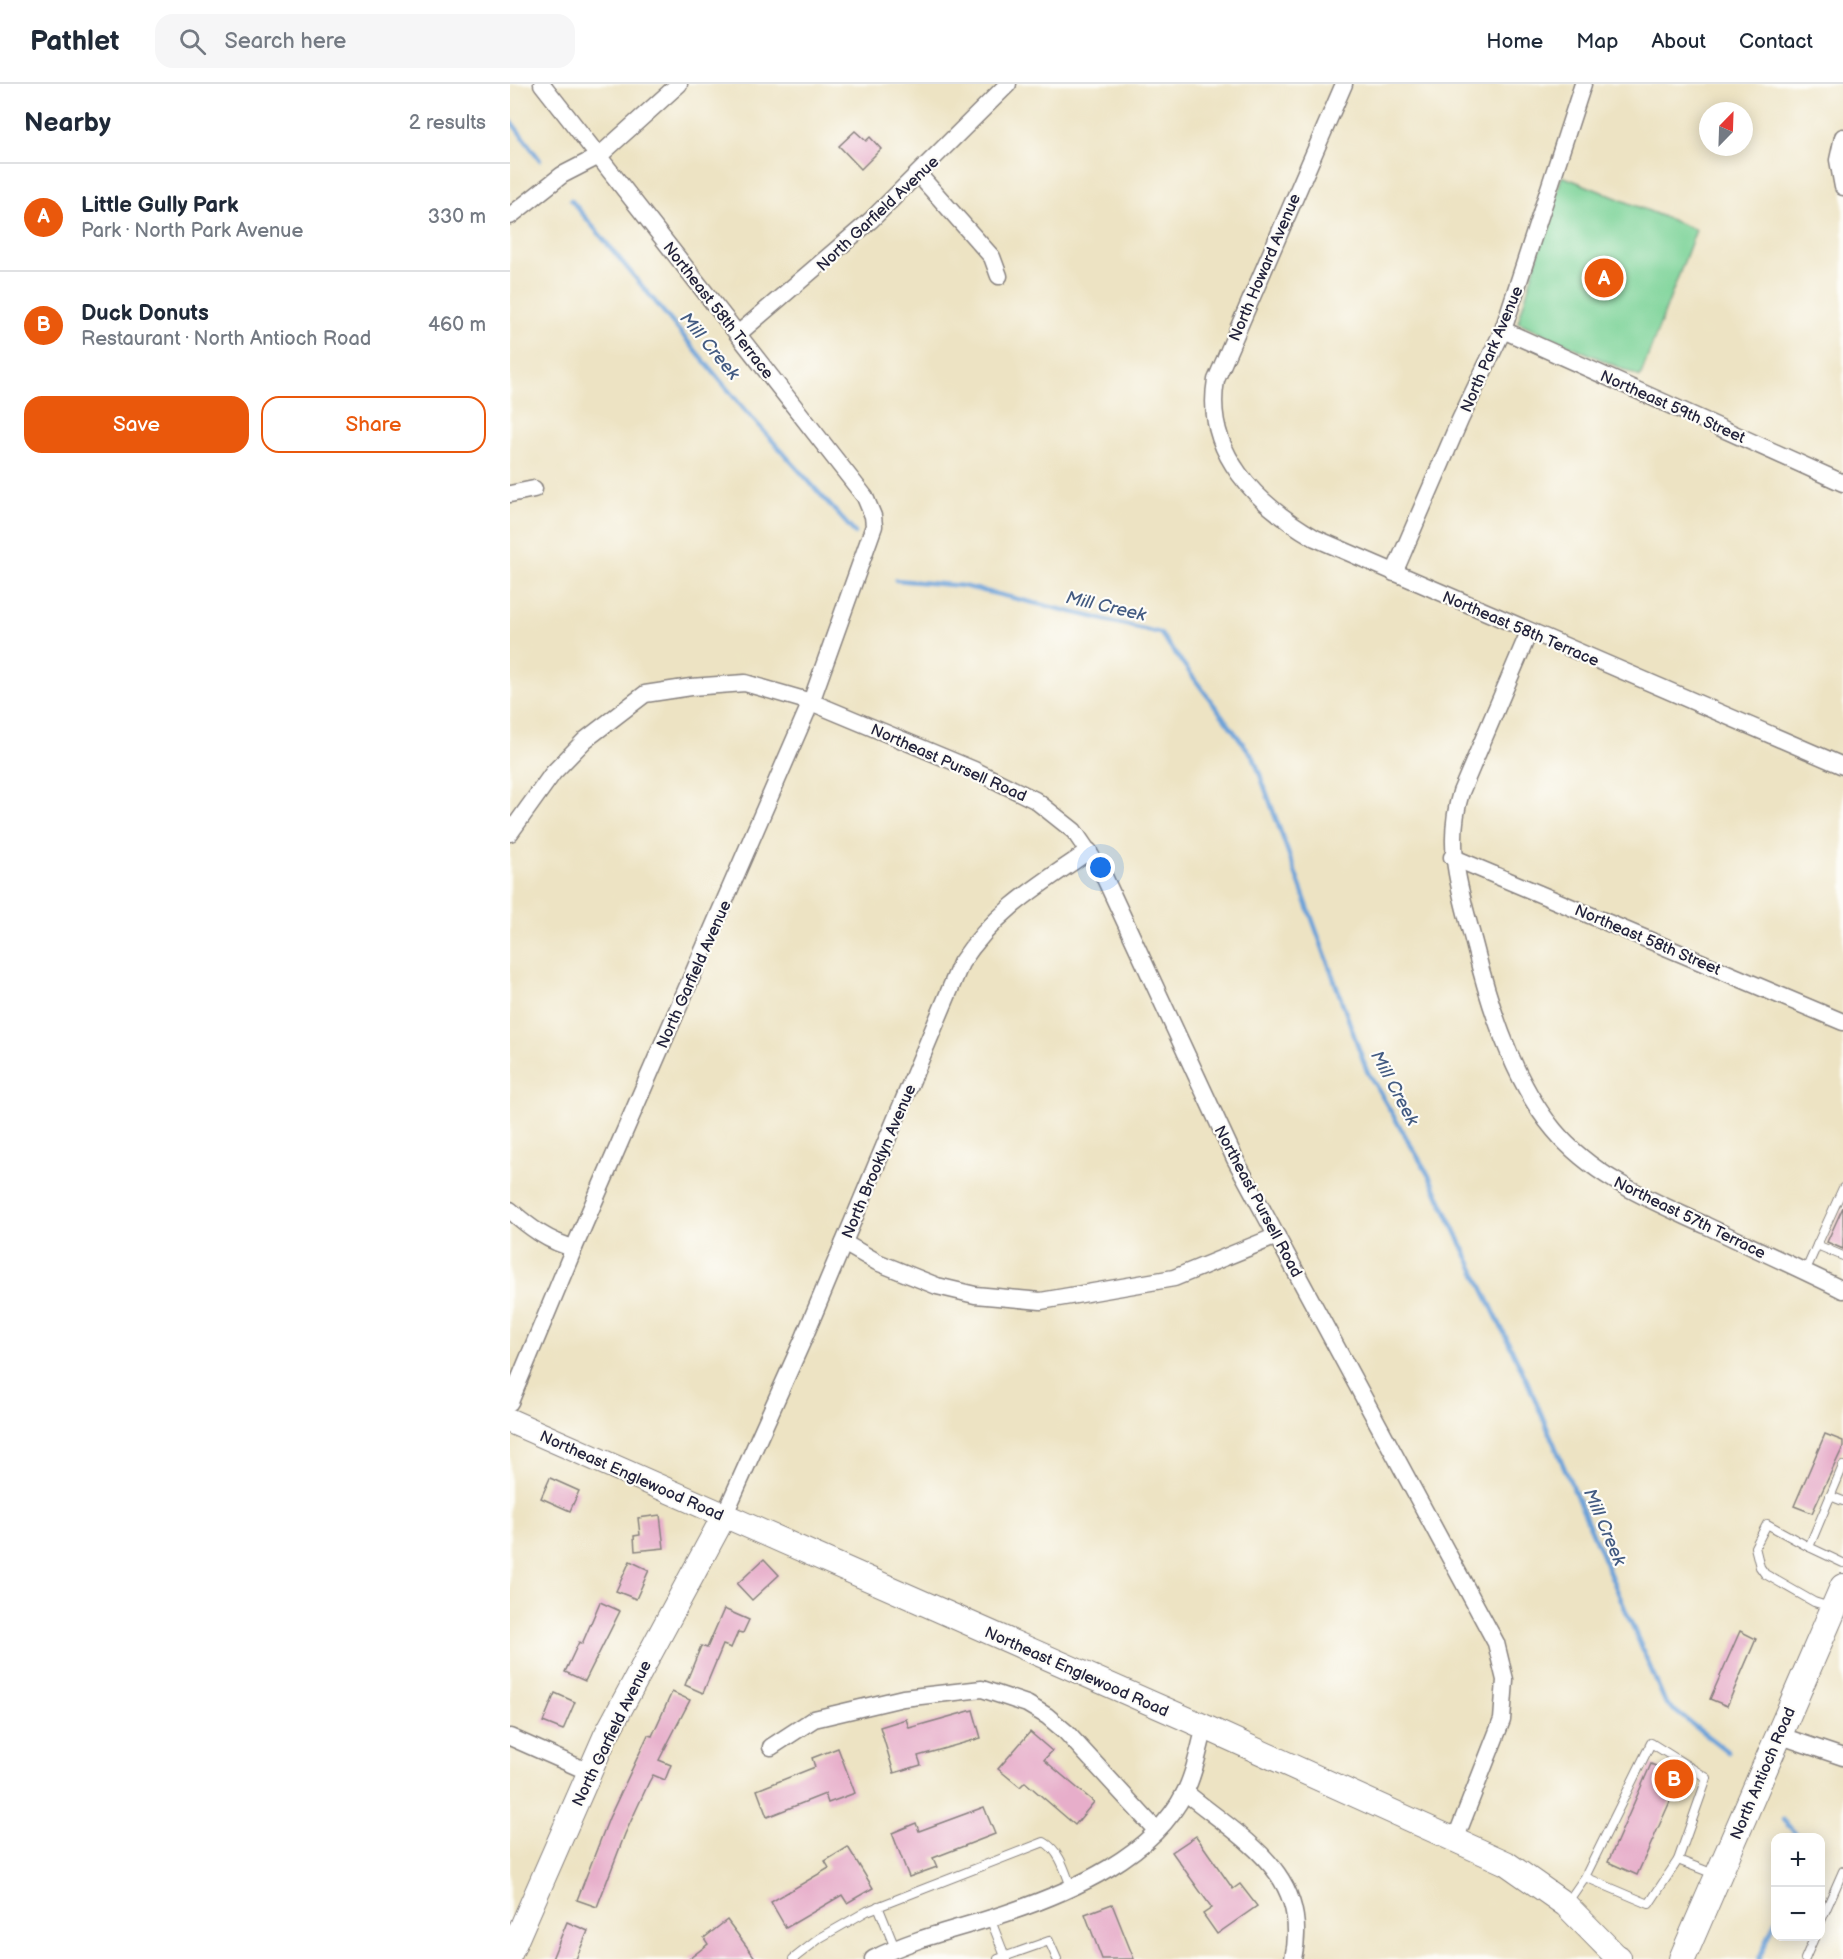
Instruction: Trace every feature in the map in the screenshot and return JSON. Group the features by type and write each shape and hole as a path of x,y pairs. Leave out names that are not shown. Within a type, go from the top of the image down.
{"main road":[{"name":"Northeast Englewood Road","path":"510,1421 1205,1727 1506,1863 1566,1905 1618,1959"},
{"name":"North Garfield Avenue","path":"510,1954 589,1772 724,1516"},
{"name":"North Antioch Road","path":"1682,1959 1838,1598"}],"street":[{"name":"Northeast 58th Terrace","path":"542,84 866,497 874,526 868,543"},
{"path":"510,216 562,175 599,156 679,84"},
{"name":"North Garfield Avenue","path":"738,334 814,271 919,175 1008,84"},
{"name":"North Howard Avenue","path":"1226,454 1218,434 1214,413 1216,380 1344,84"},
{"name":"North Park Avenue","path":"1394,573 1460,420 1503,330 1583,84"},
{"path":"1842,182 1838,160 1843,137"},
{"path":"919,175 992,257 999,276"},
{"name":"Northeast 59th Street","path":"1503,330 1843,483"},
{"name":"Northeast 58th Terrace","path":"1226,454 1236,472 1266,506 1315,538 1843,766"},
{"path":"510,494 534,489"},
{"name":"North Garfield Avenue","path":"510,1402 573,1248 811,702 868,543"},
{"path":"1452,856 1454,813 1461,792 1529,632"},
{"name":"Northeast Pursell Road","path":"510,833 525,808 569,756 608,720 645,694 691,687 745,684 811,702 974,770 1035,800 1056,814 1089,851 1102,872 1235,1159 1491,1632 1502,1660 1505,1700 1502,1720 1455,1840"},
{"name":"North Brooklyn Avenue","path":"724,1516 908,1093 950,983 981,934 1005,909 1089,851"},
{"name":"Northeast 58th Street","path":"1452,856 1843,1022"},
{"name":"Northeast 57th Terrace","path":"1452,856 1486,991 1527,1089 1554,1130 1577,1154 1610,1179 1843,1290"},
{"path":"510,1210 557,1244 573,1248"},
{"path":"844,1243 878,1262 938,1286 975,1295 1041,1301 1174,1278 1277,1236"},
{"path":"771,1747 814,1719 903,1698 982,1689 1005,1695 1047,1716 1066,1732 1156,1830"},
{"path":"873,1959 930,1935 990,1918 1071,1887 1134,1851 1168,1819 1185,1792 1205,1727"},
{"path":"1778,1735 1843,1757"},
{"path":"510,1737 589,1772"},
{"path":"1185,1792 1276,1869 1287,1887 1294,1906 1297,1938 1293,1959"}],"lane":[{"path":"1805,1272 1843,1188"},
{"path":"1817,1245 1843,1256"},
{"path":"1809,1547 1843,1466"},
{"path":"1830,1496 1843,1501"},
{"path":"1838,1598 1814,1602 1765,1574 1760,1567 1755,1547 1767,1524 1843,1563"},
{"path":"1566,1905 1585,1877 1651,1743 1707,1778 1678,1860 1649,1904 1585,1877"},
{"path":"793,1959 820,1938 878,1906 1044,1842 1050,1846 1060,1860 1071,1887"},
{"path":"1678,1860 1717,1876"},
{"path":"1825,1914 1843,1871"},
{"path":"878,1906 895,1948"},
{"path":"990,1918 1003,1958 1049,1941 1056,1959"},
{"path":"1805,1959 1813,1941"}],"green space":[{"path":"1562,176 1696,230 1640,377 1518,322"}],"building":[{"path":"855,131 866,141 870,137 881,149 861,169 839,146"},
{"path":"1843,1207 1843,1249 1827,1242"},
{"path":"1825,1434 1843,1441 1843,1447 1812,1513 1794,1506"},
{"path":"550,1478 579,1491 570,1511 541,1498"},
{"path":"660,1515 664,1548 635,1551 634,1536 640,1535 638,1518"},
{"path":"764,1559 779,1575 752,1600 737,1584"},
{"path":"630,1561 649,1570 636,1599 616,1591"},
{"path":"600,1602 620,1611 585,1681 565,1672 579,1642 582,1644"},
{"path":"724,1609 749,1620 743,1633 738,1632 731,1648 723,1645 703,1693 685,1685 701,1646 707,1648"},
{"path":"1740,1631 1756,1639 1727,1706 1710,1699"},
{"path":"672,1692 690,1700 659,1760 671,1765 665,1780 653,1775 649,1782 625,1834 597,1907 577,1900 609,1818 648,1735 652,1736"},
{"path":"555,1693 575,1702 563,1730 543,1722"},
{"path":"973,1710 981,1738 918,1756 921,1765 894,1773 880,1727 906,1719 909,1728"},
{"path":"1030,1732 1052,1751 1044,1760 1094,1802 1075,1825 1025,1782 1020,1787 998,1769"},
{"path":"838,1748 855,1793 828,1803 825,1794 767,1817 757,1790 815,1767 812,1758"},
{"path":"1651,1764 1681,1777 1637,1875 1608,1862"},
{"path":"984,1807 995,1834 933,1858 937,1867 909,1877 892,1833 916,1823 919,1831"},
{"path":"1196,1836 1233,1889 1240,1884 1257,1906 1217,1934 1203,1914 1212,1908 1172,1852"},
{"path":"848,1847 873,1888 847,1903 842,1895 786,1928 771,1902 829,1868 825,1861"},
{"path":"1112,1904 1134,1959 1102,1959 1085,1914"},
{"path":"727,1920 756,1959 689,1959 708,1944 704,1938"},
{"path":"567,1922 588,1931 576,1959 552,1959"}],"waterway":[{"name":"Mill Creek","path":"510,120 540,160"},
{"name":"Mill Creek","path":"571,200 743,408 855,533"},
{"name":"Mill Creek","path":"896,580 963,586 1160,633 1254,758 1367,1071 1429,1176 1527,1381 1666,1704 1728,1752"},
{"name":"Mill Creek","path":"1783,1820 1795,1833"},
{"name":"Mill Creek","path":"1759,1959 1771,1931"}],"place":[{"name":"Little Gully Park","path":"1604,278"},
{"name":"Duck Donuts","path":"1674,1779"}]}
